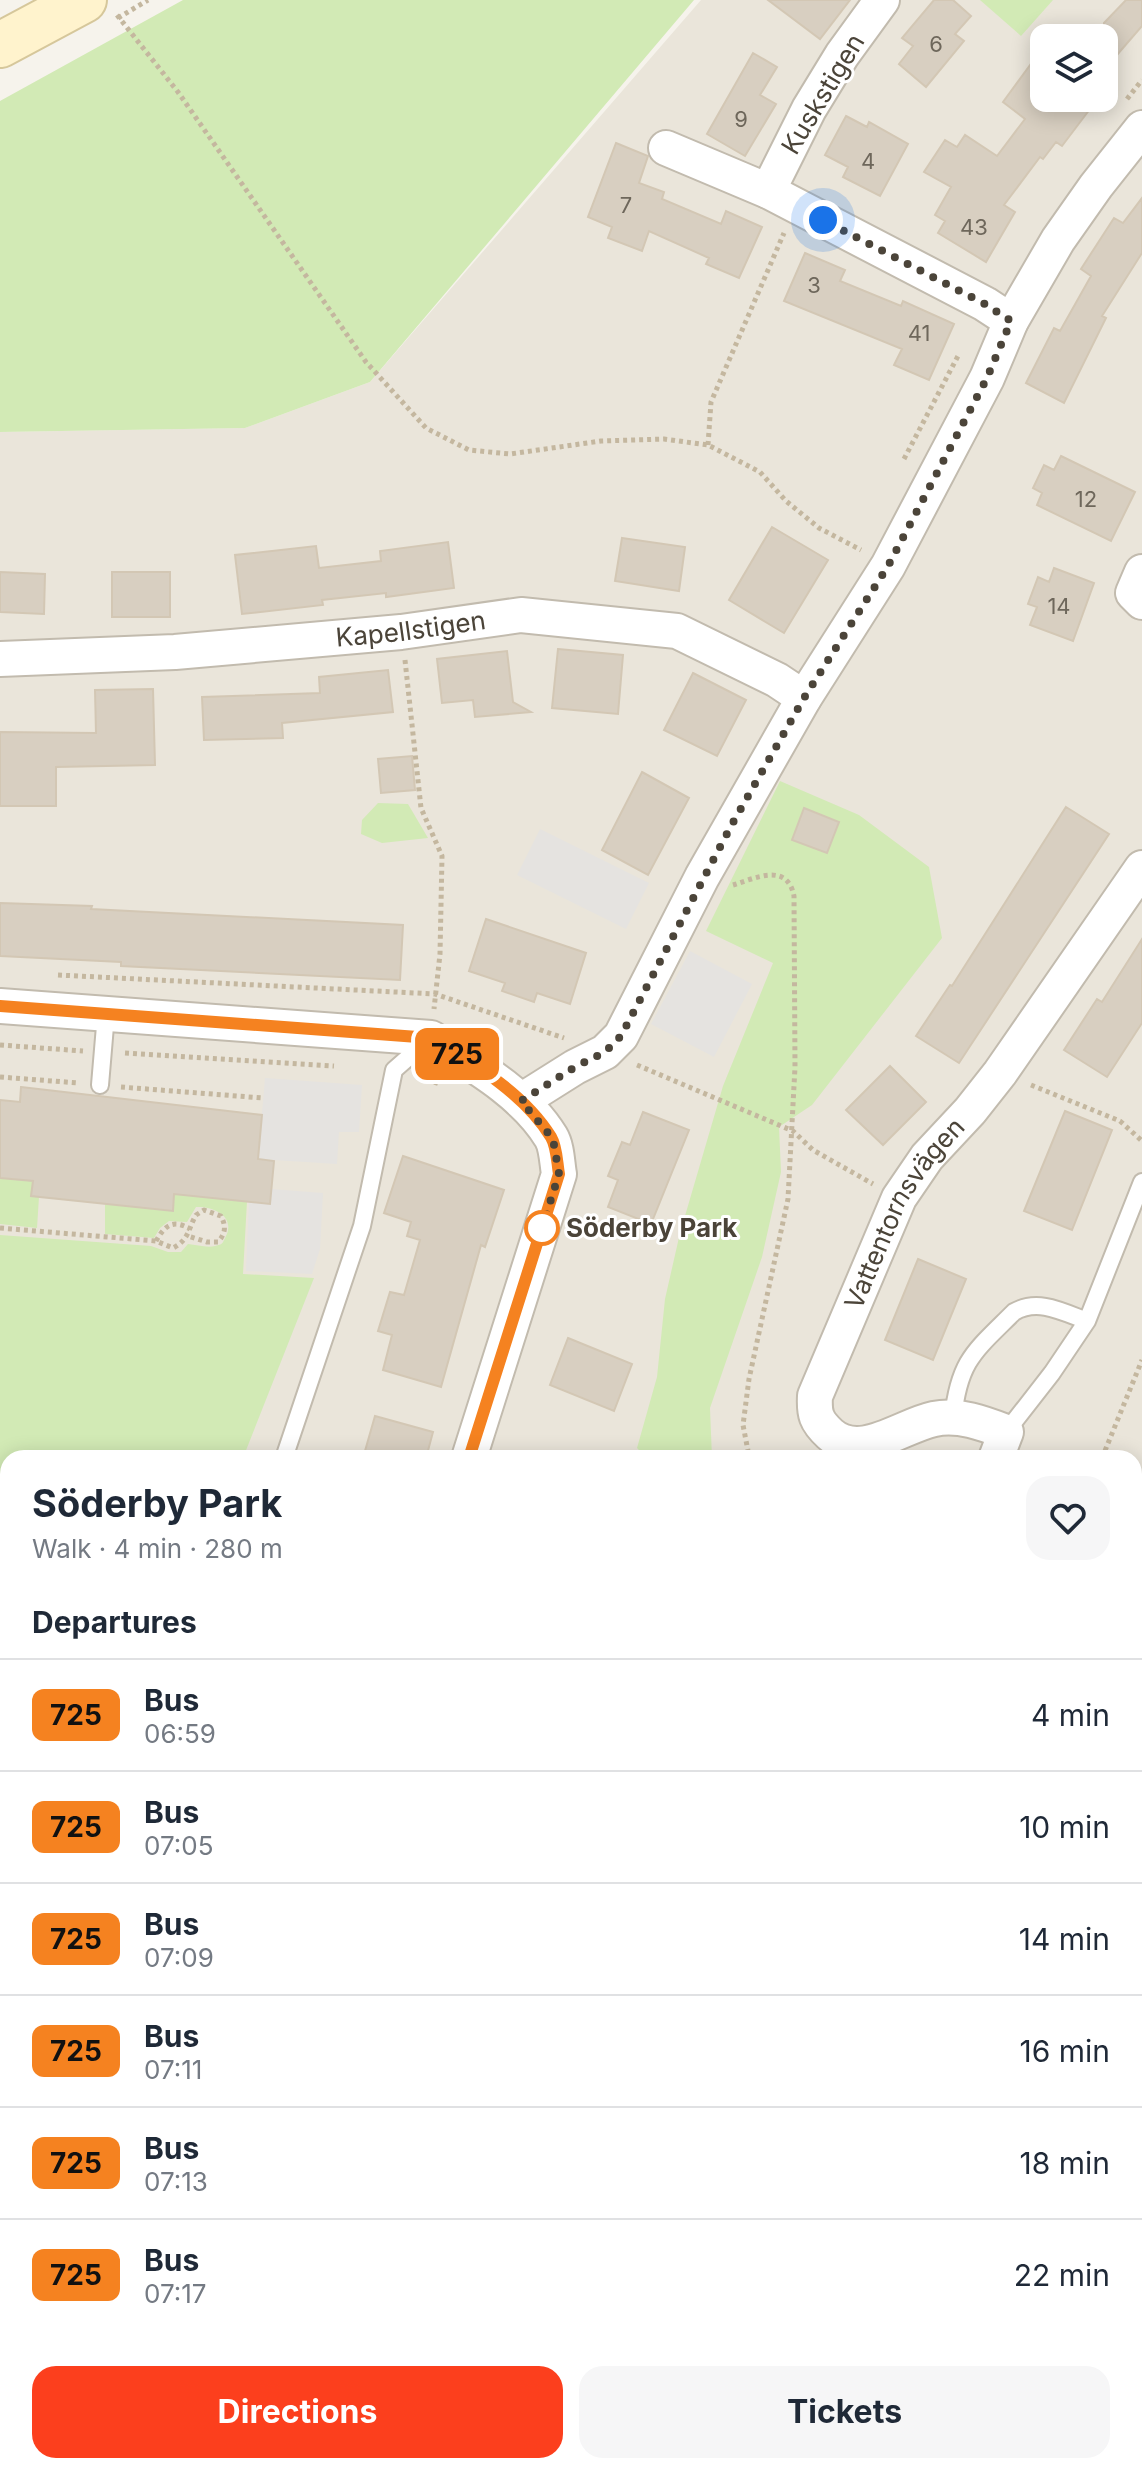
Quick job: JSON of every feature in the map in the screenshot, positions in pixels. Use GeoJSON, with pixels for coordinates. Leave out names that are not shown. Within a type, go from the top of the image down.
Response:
{"type":"FeatureCollection","features":[{"type":"Feature","properties":{"kind":"main road"},"geometry":{"type":"LineString","coordinates":[[0,45],[99,4]]}},
{"type":"Feature","properties":{"kind":"street","name":"Kuskstigen"},"geometry":{"type":"LineString","coordinates":[[782,198],[809,109],[842,55],[882,0]]}},
{"type":"Feature","properties":{"kind":"street"},"geometry":{"type":"LineString","coordinates":[[521,1101],[605,1052],[621,1036],[702,877],[804,698],[888,566],[987,378],[998,312],[1058,240],[1096,186],[1133,115]]}},
{"type":"Feature","properties":{"kind":"street"},"geometry":{"type":"LineString","coordinates":[[666,148],[782,198],[998,312]]}},
{"type":"Feature","properties":{"kind":"street"},"geometry":{"type":"LineString","coordinates":[[1142,572],[1133,593],[1142,602]]}},
{"type":"Feature","properties":{"kind":"street","name":"Kapellstigen"},"geometry":{"type":"LineString","coordinates":[[0,659],[175,652],[401,632],[521,615],[677,631],[777,680],[804,698]]}},
{"type":"Feature","properties":{"kind":"street","name":"Vattentornsvägen"},"geometry":{"type":"LineString","coordinates":[[1001,1445],[977,1421],[953,1418],[935,1419],[869,1443],[837,1441],[814,1415],[815,1396],[899,1198],[927,1157],[1000,1073],[1130,899],[1142,868]]}},
{"type":"Feature","properties":{"kind":"street"},"geometry":{"type":"LineString","coordinates":[[0,1006],[431,1038],[479,1068],[521,1101],[553,1139],[559,1174],[472,1450]]}},
{"type":"Feature","properties":{"kind":"street"},"geometry":{"type":"LineString","coordinates":[[1142,2050],[1142,2070]]}},
{"type":"Feature","properties":{"kind":"lane"},"geometry":{"type":"LineString","coordinates":[[100,1085],[106,1014]]}},
{"type":"Feature","properties":{"kind":"lane"},"geometry":{"type":"LineString","coordinates":[[287,1450],[362,1226],[394,1070],[431,1038]]}},
{"type":"Feature","properties":{"kind":"lane","name":"Vattentornsvägen"},"geometry":{"type":"LineString","coordinates":[[1001,1445],[1087,1321],[1142,1182]]}},
{"type":"Feature","properties":{"kind":"lane"},"geometry":{"type":"LineString","coordinates":[[953,1418],[956,1388],[969,1358],[1014,1312],[1037,1304],[1087,1321]]}},
{"type":"Feature","properties":{"kind":"path"},"geometry":{"type":"LineString","coordinates":[[99,4],[178,92],[366,362],[426,428],[469,450],[510,454],[601,441],[664,439],[708,445],[760,472],[786,501],[819,528],[888,566]]}},
{"type":"Feature","properties":{"kind":"path"},"geometry":{"type":"LineString","coordinates":[[1133,115],[1142,80]]}},
{"type":"Feature","properties":{"kind":"path"},"geometry":{"type":"LineString","coordinates":[[708,445],[711,402],[782,198]]}},
{"type":"Feature","properties":{"kind":"path"},"geometry":{"type":"LineString","coordinates":[[900,466],[998,312]]}},
{"type":"Feature","properties":{"kind":"path"},"geometry":{"type":"LineString","coordinates":[[851,560],[858,548]]}},
{"type":"Feature","properties":{"kind":"path"},"geometry":{"type":"LineString","coordinates":[[401,632],[421,808],[442,856],[440,954],[431,1038]]}},
{"type":"Feature","properties":{"kind":"path"},"geometry":{"type":"LineString","coordinates":[[702,877],[730,886],[770,873],[782,876],[793,889],[795,1052],[788,1199],[749,1379],[743,1425],[748,1450]]}},
{"type":"Feature","properties":{"kind":"path"},"geometry":{"type":"LineString","coordinates":[[0,1045],[394,1070],[443,1085]]}},
{"type":"Feature","properties":{"kind":"path"},"geometry":{"type":"LineString","coordinates":[[605,1052],[793,1131],[813,1150],[899,1198]]}},
{"type":"Feature","properties":{"kind":"path"},"geometry":{"type":"LineString","coordinates":[[1000,1073],[1120,1121],[1142,1141]]}},
{"type":"Feature","properties":{"kind":"path"},"geometry":{"type":"LineString","coordinates":[[0,1077],[263,1098]]}},
{"type":"Feature","properties":{"kind":"path"},"geometry":{"type":"LineString","coordinates":[[0,1228],[156,1241],[173,1248],[182,1244],[189,1233],[196,1215],[204,1210],[221,1216],[225,1225],[218,1242],[207,1242],[189,1233],[180,1223],[166,1226],[156,1241]]}},
{"type":"Feature","properties":{"kind":"path"},"geometry":{"type":"LineString","coordinates":[[1105,1450],[1142,1360]]}},
{"type":"Feature","properties":{"kind":"shaded area"},"geometry":{"type":"Polygon","coordinates":[[[701,0],[1142,0],[1142,1450],[0,1450],[0,432],[245,428],[370,382],[701,0]]]}},
{"type":"Feature","properties":{"kind":"shaded area"},"geometry":{"type":"Polygon","coordinates":[[[540,829],[649,883],[626,929],[517,875],[540,829]]]}},
{"type":"Feature","properties":{"kind":"shaded area"},"geometry":{"type":"Polygon","coordinates":[[[690,951],[752,984],[714,1057],[651,1024],[690,951]]]}},
{"type":"Feature","properties":{"kind":"shaded area"},"geometry":{"type":"Polygon","coordinates":[[[265,1078],[362,1085],[359,1132],[339,1132],[337,1164],[258,1159],[265,1078]]]}},
{"type":"Feature","properties":{"kind":"shaded area"},"geometry":{"type":"Polygon","coordinates":[[[271,1189],[323,1193],[320,1249],[312,1274],[246,1271],[249,1202],[269,1204],[271,1189]]]}},
{"type":"Feature","properties":{"kind":"green space"},"geometry":{"type":"Polygon","coordinates":[[[183,0],[694,0],[370,382],[245,428],[0,432],[0,101],[183,0]]]}},
{"type":"Feature","properties":{"kind":"green space"},"geometry":{"type":"Polygon","coordinates":[[[980,0],[1053,0],[1021,36],[980,0]]]}},
{"type":"Feature","properties":{"kind":"green space"},"geometry":{"type":"Polygon","coordinates":[[[780,781],[859,815],[929,867],[942,938],[812,1105],[779,1127],[781,1172],[762,1257],[710,1408],[712,1450],[639,1450],[637,1448],[657,1377],[665,1299],[680,1233],[723,1086],[773,963],[706,931],[780,781]]]}},
{"type":"Feature","properties":{"kind":"green space"},"geometry":{"type":"Polygon","coordinates":[[[378,803],[408,804],[428,838],[382,843],[361,834],[362,820],[378,803]]]}},
{"type":"Feature","properties":{"kind":"green space"},"geometry":{"type":"Polygon","coordinates":[[[0,1178],[33,1181],[31,1196],[39,1197],[37,1228],[0,1224],[0,1178]]]}},
{"type":"Feature","properties":{"kind":"green space"},"geometry":{"type":"Polygon","coordinates":[[[174,1194],[247,1201],[243,1274],[314,1278],[246,1450],[0,1450],[0,1235],[151,1246],[168,1252],[181,1252],[188,1244],[209,1247],[222,1244],[228,1231],[226,1219],[222,1214],[203,1207],[196,1207],[187,1222],[169,1221],[154,1238],[105,1234],[105,1204],[173,1210],[174,1194]]]}},
{"type":"Feature","properties":{"kind":"building"},"geometry":{"type":"Polygon","coordinates":[[[768,0],[850,0],[820,39],[768,0]]]}},
{"type":"Feature","properties":{"kind":"building"},"geometry":{"type":"Polygon","coordinates":[[[934,0],[953,0],[971,16],[955,34],[964,41],[926,87],[899,64],[913,46],[902,38],[934,0]]]}},
{"type":"Feature","properties":{"kind":"building"},"geometry":{"type":"Polygon","coordinates":[[[1126,0],[1142,0],[1142,26],[1118,54],[1118,24],[1104,23],[1126,0]]]}},
{"type":"Feature","properties":{"kind":"building"},"geometry":{"type":"Polygon","coordinates":[[[753,53],[777,67],[760,95],[776,104],[745,156],[707,134],[753,53]]]}},
{"type":"Feature","properties":{"kind":"building"},"geometry":{"type":"Polygon","coordinates":[[[1030,65],[1030,112],[1088,112],[1062,146],[1056,142],[1043,159],[1040,157],[1004,205],[1015,212],[986,262],[938,233],[945,221],[935,215],[951,187],[924,172],[945,140],[957,147],[965,135],[997,156],[1025,119],[1003,102],[1030,65]]]}},
{"type":"Feature","properties":{"kind":"building"},"geometry":{"type":"Polygon","coordinates":[[[846,116],[867,127],[869,122],[908,144],[880,196],[843,177],[848,167],[825,155],[846,116]]]}},
{"type":"Feature","properties":{"kind":"building"},"geometry":{"type":"Polygon","coordinates":[[[616,143],[648,156],[639,183],[664,192],[662,199],[721,224],[726,211],[762,227],[739,278],[706,264],[709,258],[649,231],[642,251],[608,238],[612,227],[588,217],[616,143]]]}},
{"type":"Feature","properties":{"kind":"building"},"geometry":{"type":"Polygon","coordinates":[[[1142,198],[1142,253],[1102,316],[1106,318],[1064,403],[1026,383],[1054,328],[1060,331],[1091,276],[1081,269],[1114,218],[1123,223],[1142,198]]]}},
{"type":"Feature","properties":{"kind":"building"},"geometry":{"type":"Polygon","coordinates":[[[805,253],[845,270],[840,281],[901,306],[903,301],[954,324],[929,380],[894,365],[902,349],[784,301],[805,253]]]}},
{"type":"Feature","properties":{"kind":"building"},"geometry":{"type":"Polygon","coordinates":[[[1061,456],[1135,492],[1111,541],[1037,505],[1042,493],[1033,488],[1044,465],[1054,470],[1061,456]]]}},
{"type":"Feature","properties":{"kind":"building"},"geometry":{"type":"Polygon","coordinates":[[[772,527],[828,560],[784,633],[729,600],[772,527]]]}},
{"type":"Feature","properties":{"kind":"building"},"geometry":{"type":"Polygon","coordinates":[[[622,538],[685,547],[679,591],[615,581],[622,538]]]}},
{"type":"Feature","properties":{"kind":"building"},"geometry":{"type":"Polygon","coordinates":[[[448,542],[454,588],[386,597],[386,593],[322,600],[323,605],[242,614],[235,555],[316,546],[319,568],[381,561],[380,551],[448,542]]]}},
{"type":"Feature","properties":{"kind":"building"},"geometry":{"type":"Polygon","coordinates":[[[1054,568],[1094,583],[1073,641],[1030,625],[1037,607],[1028,604],[1038,577],[1049,582],[1054,568]]]}},
{"type":"Feature","properties":{"kind":"building"},"geometry":{"type":"Polygon","coordinates":[[[0,572],[45,574],[44,614],[0,612],[0,572]]]}},
{"type":"Feature","properties":{"kind":"building"},"geometry":{"type":"Polygon","coordinates":[[[112,572],[170,572],[170,617],[112,617],[112,572]]]}},
{"type":"Feature","properties":{"kind":"building"},"geometry":{"type":"Polygon","coordinates":[[[558,649],[623,655],[618,714],[552,708],[558,649]]]}},
{"type":"Feature","properties":{"kind":"building"},"geometry":{"type":"Polygon","coordinates":[[[507,651],[513,702],[531,712],[475,717],[473,700],[442,703],[437,659],[507,651]]]}},
{"type":"Feature","properties":{"kind":"building"},"geometry":{"type":"Polygon","coordinates":[[[388,670],[393,712],[282,723],[283,738],[204,740],[202,697],[320,693],[319,677],[388,670]]]}},
{"type":"Feature","properties":{"kind":"building"},"geometry":{"type":"Polygon","coordinates":[[[693,673],[746,700],[717,756],[664,730],[693,673]]]}},
{"type":"Feature","properties":{"kind":"building"},"geometry":{"type":"Polygon","coordinates":[[[153,689],[155,765],[56,767],[56,806],[0,806],[0,732],[96,733],[95,690],[153,689]]]}},
{"type":"Feature","properties":{"kind":"building"},"geometry":{"type":"Polygon","coordinates":[[[412,756],[415,790],[381,793],[378,759],[412,756]]]}},
{"type":"Feature","properties":{"kind":"building"},"geometry":{"type":"Polygon","coordinates":[[[642,772],[689,798],[648,875],[602,850],[642,772]]]}},
{"type":"Feature","properties":{"kind":"building"},"geometry":{"type":"Polygon","coordinates":[[[1066,807],[1109,834],[959,1063],[916,1036],[952,986],[1066,807]]]}},
{"type":"Feature","properties":{"kind":"building"},"geometry":{"type":"Polygon","coordinates":[[[804,808],[839,822],[827,853],[792,840],[804,808]]]}},
{"type":"Feature","properties":{"kind":"building"},"geometry":{"type":"Polygon","coordinates":[[[0,903],[403,925],[400,980],[121,966],[121,962],[0,956],[0,903]]]}},
{"type":"Feature","properties":{"kind":"building"},"geometry":{"type":"Polygon","coordinates":[[[486,919],[586,953],[570,1004],[537,993],[534,1002],[502,991],[505,983],[469,971],[486,919]]]}},
{"type":"Feature","properties":{"kind":"building"},"geometry":{"type":"Polygon","coordinates":[[[1142,939],[1142,1023],[1107,1077],[1064,1050],[1097,999],[1102,1002],[1142,939]]]}},
{"type":"Feature","properties":{"kind":"building"},"geometry":{"type":"Polygon","coordinates":[[[890,1066],[926,1102],[883,1145],[846,1110],[890,1066]]]}},
{"type":"Feature","properties":{"kind":"building"},"geometry":{"type":"Polygon","coordinates":[[[21,1087],[262,1115],[258,1159],[274,1161],[270,1204],[174,1194],[173,1211],[31,1196],[33,1181],[0,1178],[0,1100],[20,1102],[21,1087]]]}},
{"type":"Feature","properties":{"kind":"building"},"geometry":{"type":"Polygon","coordinates":[[[1065,1111],[1112,1130],[1072,1230],[1024,1211],[1065,1111]]]}},
{"type":"Feature","properties":{"kind":"building"},"geometry":{"type":"Polygon","coordinates":[[[643,1112],[689,1130],[651,1224],[608,1207],[618,1180],[608,1176],[622,1142],[630,1145],[643,1112]]]}},
{"type":"Feature","properties":{"kind":"building"},"geometry":{"type":"Polygon","coordinates":[[[403,1156],[504,1190],[485,1247],[481,1245],[441,1387],[383,1370],[392,1335],[378,1331],[390,1292],[404,1295],[420,1240],[407,1236],[411,1222],[384,1213],[403,1156]]]}},
{"type":"Feature","properties":{"kind":"building"},"geometry":{"type":"Polygon","coordinates":[[[918,1259],[966,1279],[933,1360],[885,1340],[918,1259]]]}},
{"type":"Feature","properties":{"kind":"building"},"geometry":{"type":"Polygon","coordinates":[[[568,1338],[632,1364],[614,1411],[550,1385],[568,1338]]]}},
{"type":"Feature","properties":{"kind":"building"},"geometry":{"type":"Polygon","coordinates":[[[375,1416],[433,1432],[428,1450],[365,1450],[375,1416]]]}},
{"type":"Feature","properties":{"kind":"bus line","name":"725"},"geometry":{"type":"LineString","coordinates":[[0,1006],[431,1038],[479,1068],[521,1101],[553,1139],[559,1174],[472,1450]]}},
{"type":"Feature","properties":{"kind":"place","name":"Söderby Park"},"geometry":{"type":"Point","coordinates":[542,1228]}},
{"type":"Feature","properties":{"kind":"route"},"geometry":{"type":"LineString","coordinates":[[542,1228],[559,1174],[553,1139],[521,1101],[605,1052],[621,1036],[702,877],[804,698],[888,566],[987,378],[1011,321],[985,304],[823,220]]}}]}
